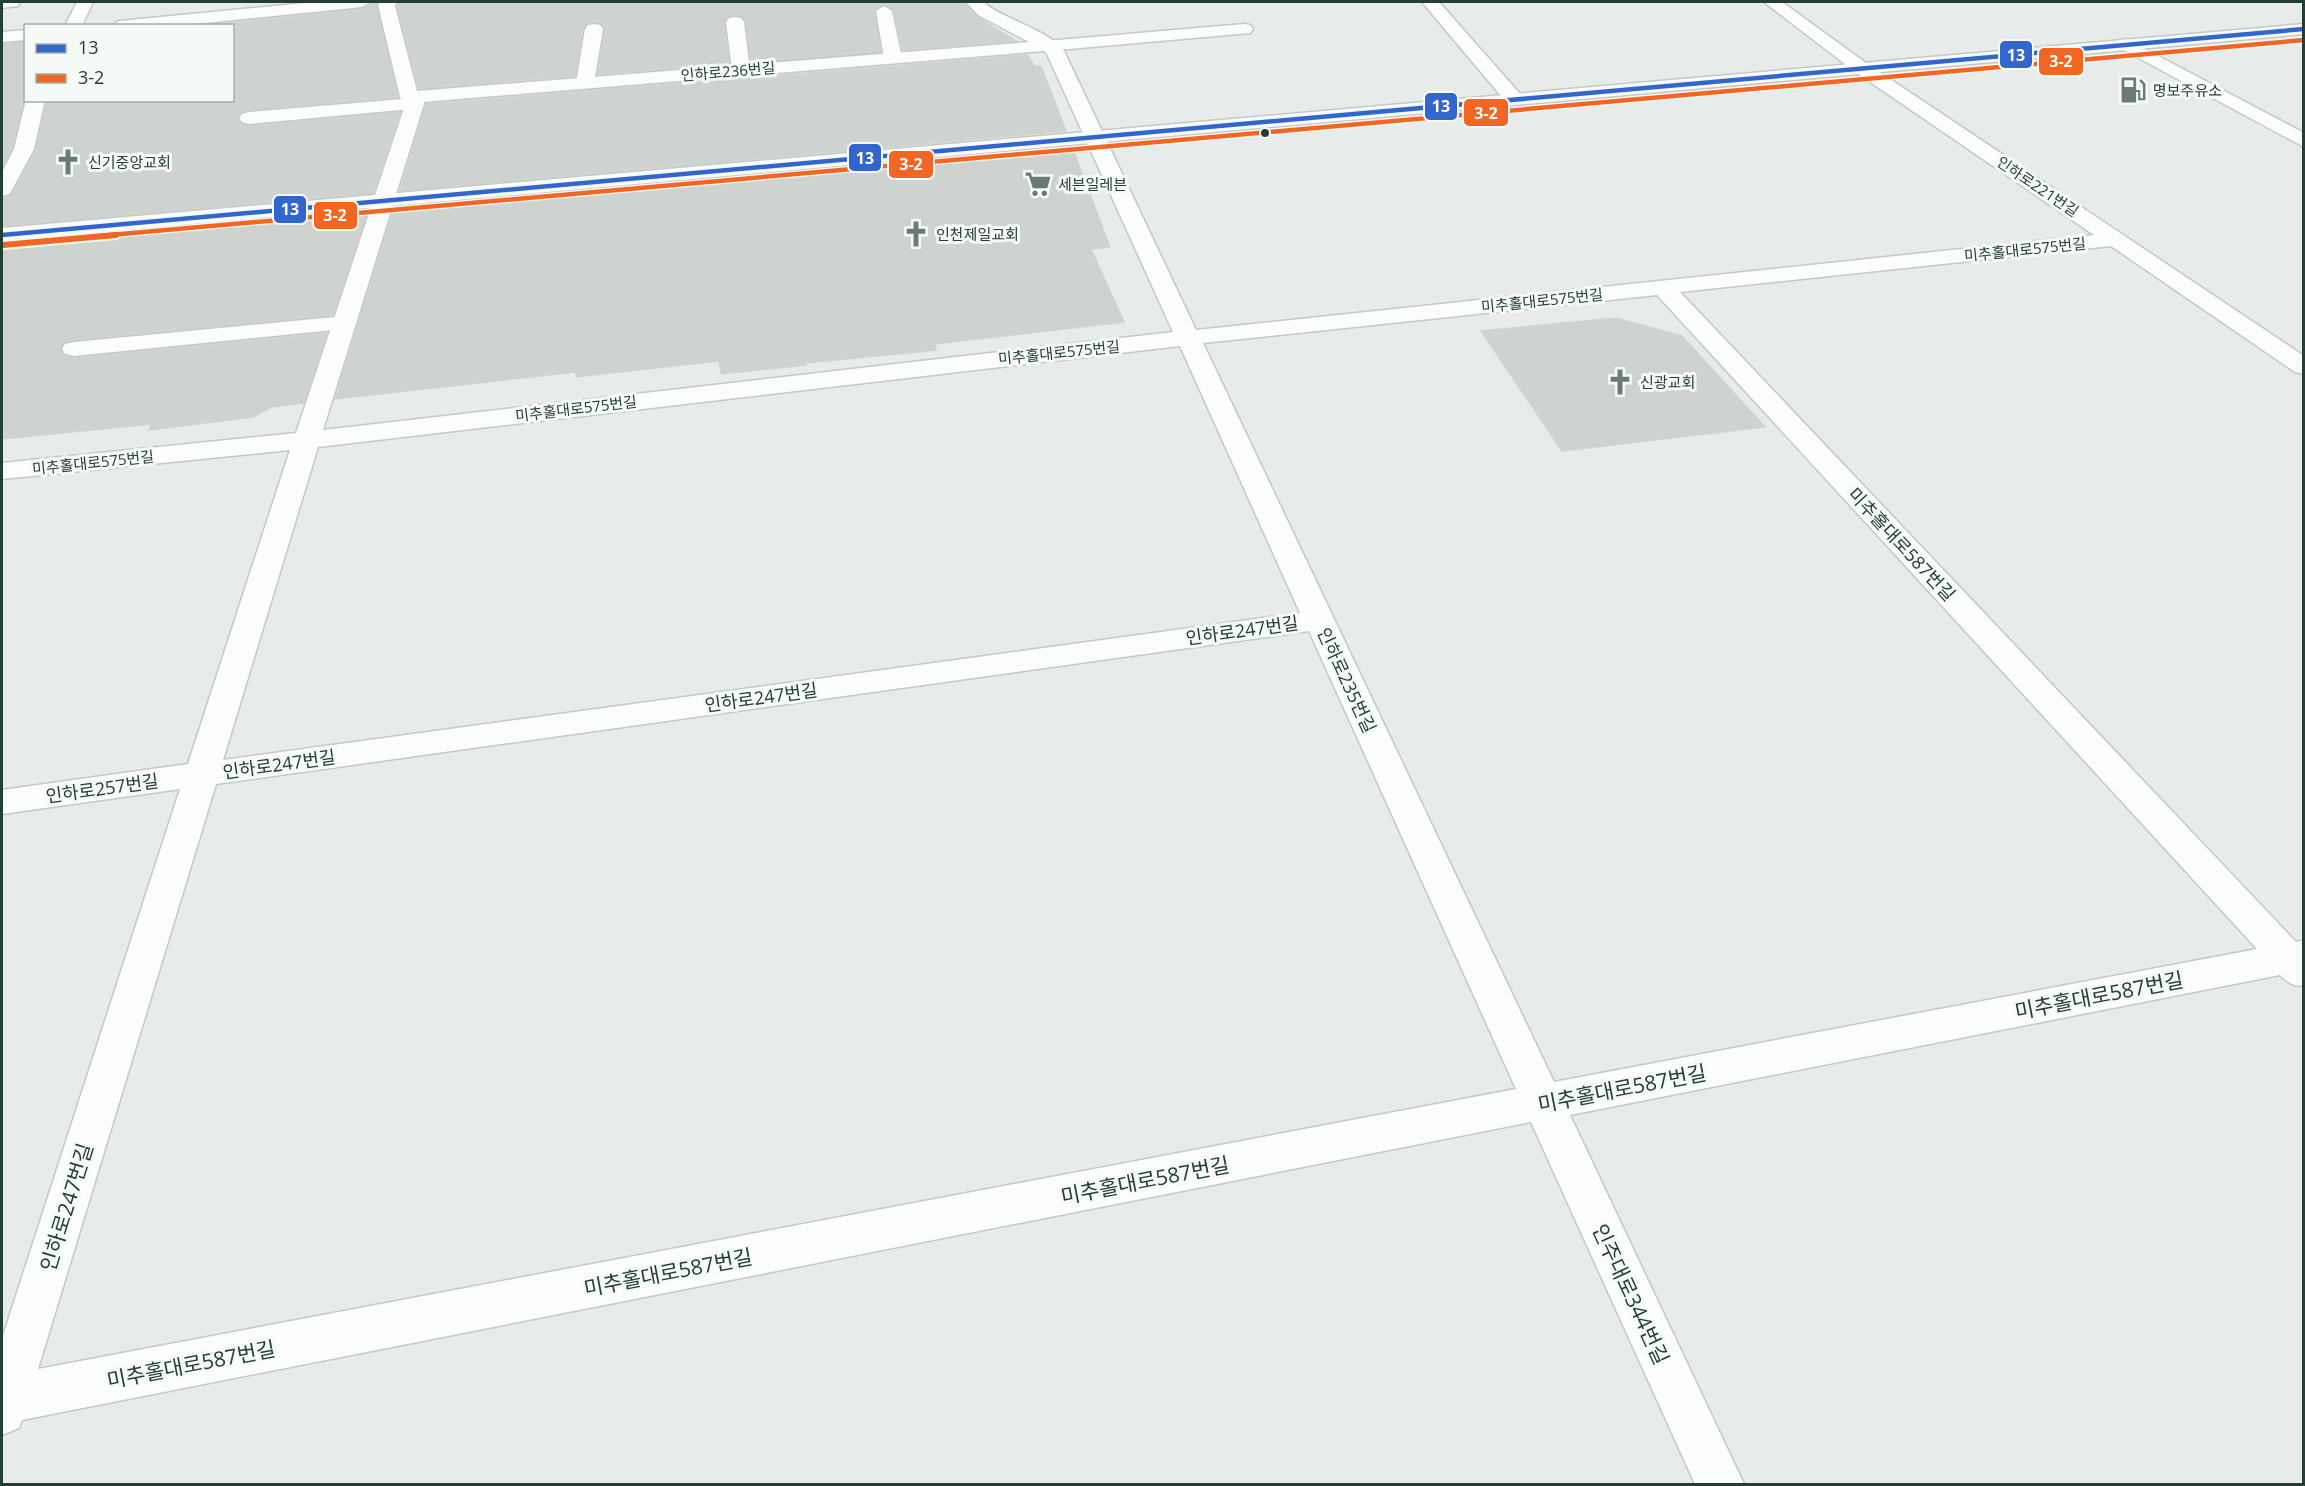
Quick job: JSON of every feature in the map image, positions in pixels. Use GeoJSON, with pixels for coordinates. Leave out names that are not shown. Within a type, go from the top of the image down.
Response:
{"type":"FeatureCollection","features":[{"type":"Feature","properties":{"kind":"street"},"geometry":{"type":"LineString","coordinates":[[2,3],[12,2]]}},
{"type":"Feature","properties":{"kind":"street"},"geometry":{"type":"LineString","coordinates":[[73,24],[85,2]]}},
{"type":"Feature","properties":{"kind":"street"},"geometry":{"type":"LineString","coordinates":[[139,24],[362,2]]}},
{"type":"Feature","properties":{"kind":"street"},"geometry":{"type":"LineString","coordinates":[[389,2],[386,5],[412,101]]}},
{"type":"Feature","properties":{"kind":"street"},"geometry":{"type":"LineString","coordinates":[[974,2],[984,11],[1029,34],[1046,46]]}},
{"type":"Feature","properties":{"kind":"street"},"geometry":{"type":"LineString","coordinates":[[1430,2],[1514,99]]}},
{"type":"Feature","properties":{"kind":"street","name":"인하로221번길"},"geometry":{"type":"LineString","coordinates":[[1772,2],[1860,67],[2304,367]]}},
{"type":"Feature","properties":{"kind":"street"},"geometry":{"type":"LineString","coordinates":[[884,11],[893,58]]}},
{"type":"Feature","properties":{"kind":"street"},"geometry":{"type":"LineString","coordinates":[[735,22],[741,70]]}},
{"type":"Feature","properties":{"kind":"street"},"geometry":{"type":"LineString","coordinates":[[585,83],[594,28]]}},
{"type":"Feature","properties":{"kind":"street","name":"인하로236번길"},"geometry":{"type":"LineString","coordinates":[[249,118],[585,83],[1244,29]]}},
{"type":"Feature","properties":{"kind":"street"},"geometry":{"type":"LineString","coordinates":[[2,235],[382,201],[1100,148],[1514,99],[2304,29]]}},
{"type":"Feature","properties":{"kind":"street"},"geometry":{"type":"LineString","coordinates":[[2,37],[24,35]]}},
{"type":"Feature","properties":{"kind":"street"},"geometry":{"type":"LineString","coordinates":[[2126,44],[2304,141]]}},
{"type":"Feature","properties":{"kind":"street","name":"인하로235번길"},"geometry":{"type":"LineString","coordinates":[[1046,46],[1054,51],[1083,111],[1543,1104]]}},
{"type":"Feature","properties":{"kind":"street","name":"인하로247번길"},"geometry":{"type":"LineString","coordinates":[[3,1404],[345,323],[412,101]]}},
{"type":"Feature","properties":{"kind":"street"},"geometry":{"type":"LineString","coordinates":[[2,190],[24,149],[36,102]]}},
{"type":"Feature","properties":{"kind":"street","name":"미추홀대로575번길"},"geometry":{"type":"LineString","coordinates":[[2,471],[308,440],[1188,338],[2116,239]]}},
{"type":"Feature","properties":{"kind":"street","name":"미추홀대로587번길"},"geometry":{"type":"LineString","coordinates":[[1662,288],[2299,963]]}},
{"type":"Feature","properties":{"kind":"street"},"geometry":{"type":"LineString","coordinates":[[74,349],[345,323]]}},
{"type":"Feature","properties":{"kind":"street","name":"인하로247번길"},"geometry":{"type":"LineString","coordinates":[[202,774],[1319,620]]}},
{"type":"Feature","properties":{"kind":"street","name":"인하로257번길"},"geometry":{"type":"LineString","coordinates":[[2,802],[202,774]]}},
{"type":"Feature","properties":{"kind":"street","name":"미추홀대로587번길"},"geometry":{"type":"LineString","coordinates":[[3,1404],[1543,1104],[2299,963]]}},
{"type":"Feature","properties":{"kind":"street","name":"인주대로344번길"},"geometry":{"type":"LineString","coordinates":[[1543,1104],[1720,1485]]}},
{"type":"Feature","properties":{"kind":"building"},"geometry":{"type":"Polygon","coordinates":[[[399,2],[964,2],[977,17],[1016,41],[903,50],[894,11],[883,4],[874,11],[881,52],[751,62],[746,22],[741,16],[735,15],[727,17],[724,22],[729,64],[598,74],[605,29],[602,24],[594,22],[586,24],[583,29],[575,76],[419,89],[397,6],[399,2]]]}},
{"type":"Feature","properties":{"kind":"building"},"geometry":{"type":"Polygon","coordinates":[[[372,3],[377,3],[398,97],[249,110],[240,113],[237,118],[241,124],[249,126],[400,112],[373,193],[2,226],[2,198],[10,196],[14,191],[36,150],[47,102],[234,102],[234,24],[222,24],[362,9],[372,3]]]}},
{"type":"Feature","properties":{"kind":"building"},"geometry":{"type":"Polygon","coordinates":[[[24,42],[25,102],[12,148],[2,168],[2,44],[24,42]]]}},
{"type":"Feature","properties":{"kind":"building"},"geometry":{"type":"Polygon","coordinates":[[[1028,55],[1034,66],[1041,66],[1066,131],[400,191],[426,104],[1028,55]]]}},
{"type":"Feature","properties":{"kind":"building"},"geometry":{"type":"Polygon","coordinates":[[[1072,147],[1110,247],[1091,249],[1124,322],[935,344],[936,350],[721,374],[719,361],[576,377],[576,372],[335,399],[394,208],[1072,147]]]}},
{"type":"Feature","properties":{"kind":"building"},"geometry":{"type":"Polygon","coordinates":[[[368,210],[333,315],[74,340],[65,342],[60,348],[63,355],[74,358],[327,333],[304,403],[271,407],[253,417],[149,430],[152,424],[2,439],[2,243],[368,210]]]}},
{"type":"Feature","properties":{"kind":"building","name":"신광교회"},"geometry":{"type":"Polygon","coordinates":[[[1616,318],[1682,336],[1765,427],[1562,451],[1481,331],[1616,318]]]}},
{"type":"Feature","properties":{"kind":"transit line","name":"13"},"geometry":{"type":"LineString","coordinates":[[2,235],[2304,29]]}},
{"type":"Feature","properties":{"kind":"transit line","name":"3-2"},"geometry":{"type":"LineString","coordinates":[[3,245],[2304,40]]}},
{"type":"Feature","properties":{"kind":"place","name":"명보주유소"},"geometry":{"type":"Point","coordinates":[2133,90]}},
{"type":"Feature","properties":{"kind":"place","name":"신기중앙교회"},"geometry":{"type":"Point","coordinates":[68,162]}},
{"type":"Feature","properties":{"kind":"place","name":"세븐일레븐"},"geometry":{"type":"Point","coordinates":[1038,184]}},
{"type":"Feature","properties":{"kind":"place","name":"인천제일교회"},"geometry":{"type":"Point","coordinates":[916,234]}},
{"type":"Feature","properties":{"kind":"place","name":"신광교회"},"geometry":{"type":"Point","coordinates":[1620,382]}}]}
